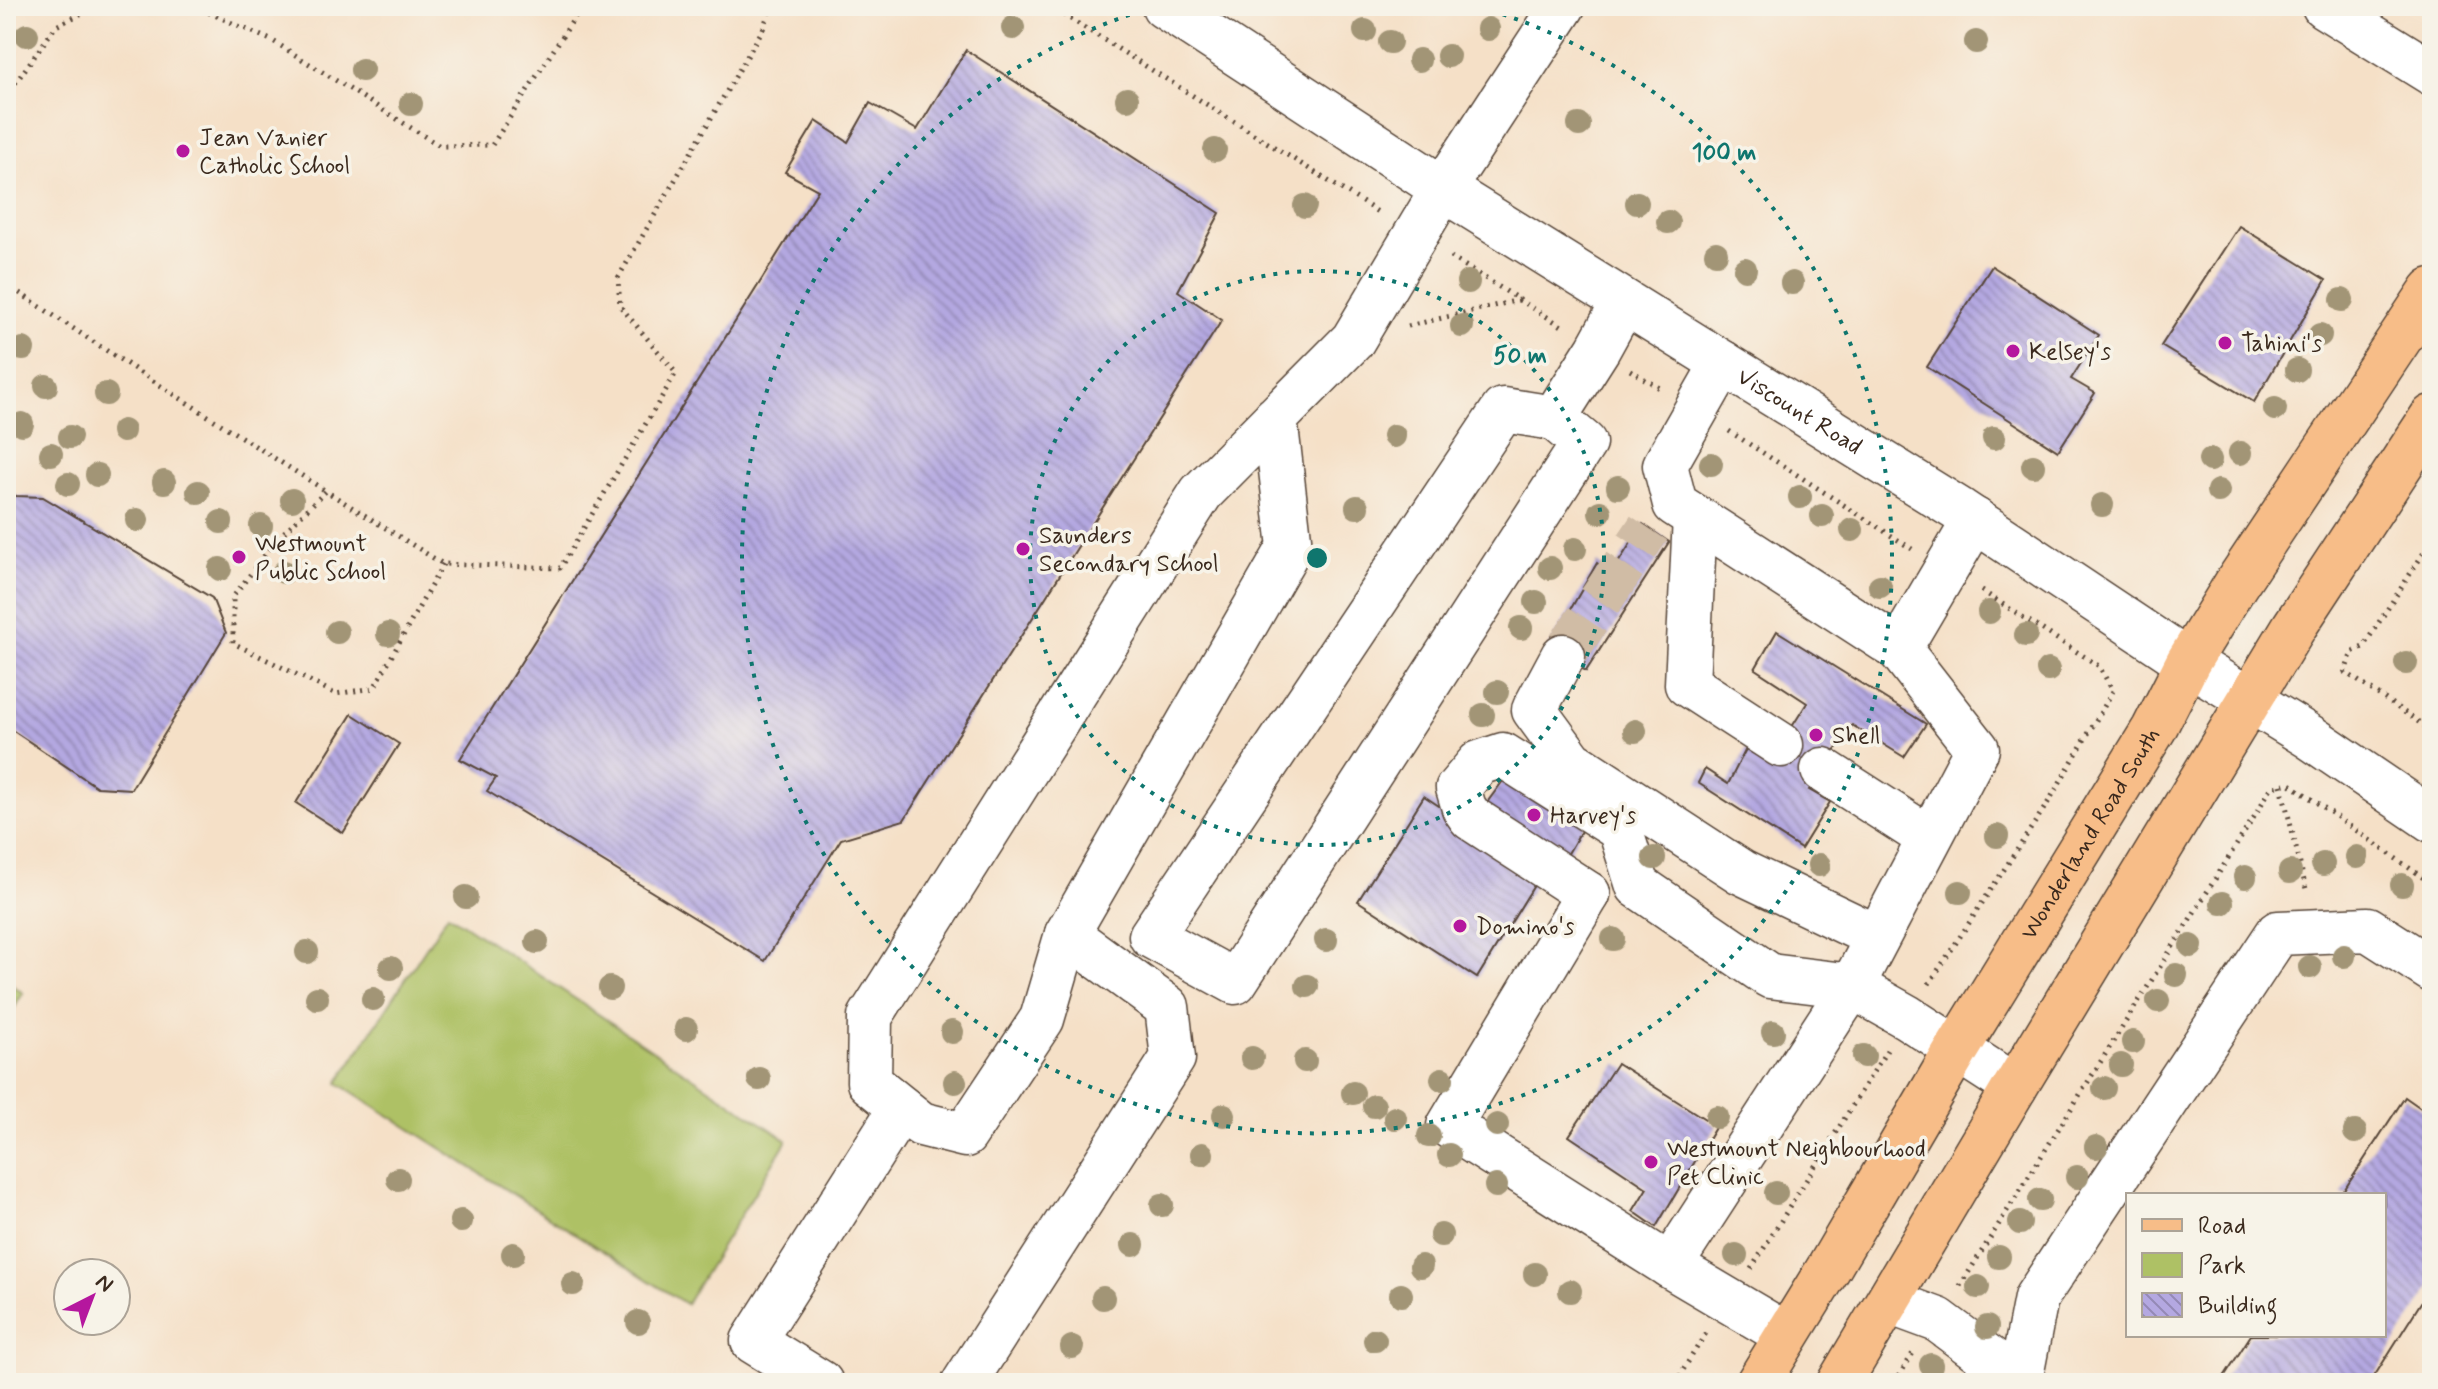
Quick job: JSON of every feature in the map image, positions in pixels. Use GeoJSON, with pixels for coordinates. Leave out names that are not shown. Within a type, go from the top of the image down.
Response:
{"type":"FeatureCollection","features":[{"type":"Feature","properties":{"kind":"main road","name":"Wonderland Road South"},"geometry":{"type":"LineString","coordinates":[[1758,1383],[1956,1051],[2154,729],[2188,662],[2236,584],[2432,290]]}},
{"type":"Feature","properties":{"kind":"main road"},"geometry":{"type":"LineString","coordinates":[[1839,1383],[2294,627],[2432,417]]}},
{"type":"Feature","properties":{"kind":"street","name":"Viscount Road"},"geometry":{"type":"LineString","coordinates":[[1164,6],[1443,189],[1975,520],[2188,662],[2310,737],[2432,820]]}},
{"type":"Feature","properties":{"kind":"street"},"geometry":{"type":"LineString","coordinates":[[1275,418],[1290,547],[1067,934],[1042,1019],[965,1135],[921,1124],[869,1082],[870,1017],[1201,493],[1275,418],[1353,340],[1443,189],[1563,6]]}},
{"type":"Feature","properties":{"kind":"street"},"geometry":{"type":"LineString","coordinates":[[2324,6],[2432,73]]}},
{"type":"Feature","properties":{"kind":"street"},"geometry":{"type":"LineString","coordinates":[[1554,418],[1624,302]]}},
{"type":"Feature","properties":{"kind":"street"},"geometry":{"type":"LineString","coordinates":[[1723,363],[1665,465],[1673,516],[1687,684],[1781,745]]}},
{"type":"Feature","properties":{"kind":"street"},"geometry":{"type":"LineString","coordinates":[[1503,410],[1554,418],[1584,443],[1235,982],[1151,936],[1503,410]]}},
{"type":"Feature","properties":{"kind":"street"},"geometry":{"type":"LineString","coordinates":[[1670,1266],[1852,986],[1977,749],[1899,649],[1673,516]]}},
{"type":"Feature","properties":{"kind":"street"},"geometry":{"type":"LineString","coordinates":[[1899,649],[1975,520]]}},
{"type":"Feature","properties":{"kind":"street"},"geometry":{"type":"LineString","coordinates":[[1563,656],[1534,710],[1572,762],[1741,872],[1877,937]]}},
{"type":"Feature","properties":{"kind":"street"},"geometry":{"type":"LineString","coordinates":[[1638,886],[1588,894],[1471,818],[1464,808],[1458,788],[1479,763],[1503,755],[1620,829],[1638,886],[1770,976],[1852,986],[1907,1017],[2015,1087]]}},
{"type":"Feature","properties":{"kind":"street"},"geometry":{"type":"LineString","coordinates":[[1823,770],[1929,838]]}},
{"type":"Feature","properties":{"kind":"street"},"geometry":{"type":"LineString","coordinates":[[1588,894],[1449,1126],[1670,1266],[1787,1335]]}},
{"type":"Feature","properties":{"kind":"street"},"geometry":{"type":"LineString","coordinates":[[1889,1302],[1938,1320],[2021,1382],[2036,1298],[2278,933],[2368,929],[2432,970]]}},
{"type":"Feature","properties":{"kind":"street"},"geometry":{"type":"LineString","coordinates":[[964,1383],[1173,1058],[1167,1007],[1067,934]]}},
{"type":"Feature","properties":{"kind":"street"},"geometry":{"type":"LineString","coordinates":[[821,1383],[753,1341],[901,1108]]}},
{"type":"Feature","properties":{"kind":"path"},"geometry":{"type":"LineString","coordinates":[[6,96],[56,26],[97,6]]}},
{"type":"Feature","properties":{"kind":"path"},"geometry":{"type":"LineString","coordinates":[[194,6],[273,41],[440,146],[492,145],[582,6]]}},
{"type":"Feature","properties":{"kind":"path"},"geometry":{"type":"LineString","coordinates":[[6,284],[443,564],[560,568],[676,373],[620,306],[618,278],[763,29],[771,6]]}},
{"type":"Feature","properties":{"kind":"path"},"geometry":{"type":"LineString","coordinates":[[1353,340],[1520,299]]}},
{"type":"Feature","properties":{"kind":"path"},"geometry":{"type":"LineString","coordinates":[[1675,1383],[1907,1017],[2049,801],[2113,691],[2099,666],[1719,425]]}},
{"type":"Feature","properties":{"kind":"path"},"geometry":{"type":"LineString","coordinates":[[326,491],[277,539],[233,597],[233,643],[336,694],[374,688],[443,564]]}},
{"type":"Feature","properties":{"kind":"path"},"geometry":{"type":"LineString","coordinates":[[2432,540],[2363,647],[2352,652],[2345,672],[2432,731]]}},
{"type":"Feature","properties":{"kind":"path"},"geometry":{"type":"LineString","coordinates":[[1895,1383],[1922,1339],[1938,1320],[2271,788],[2289,783],[2432,884]]}},
{"type":"Feature","properties":{"kind":"path"},"geometry":{"type":"LineString","coordinates":[[2281,785],[2316,931]]}},
{"type":"Feature","properties":{"kind":"green space"},"geometry":{"type":"Polygon","coordinates":[[[448,914],[787,1140],[686,1304],[338,1083],[448,914]]]}},
{"type":"Feature","properties":{"kind":"green space"},"geometry":{"type":"Polygon","coordinates":[[[6,981],[23,993],[6,1022],[6,981]]]}},
{"type":"Feature","properties":{"kind":"building"},"geometry":{"type":"Polygon","coordinates":[[[966,50],[1220,213],[1178,291],[1222,320],[904,820],[841,839],[765,961],[487,791],[496,778],[460,759],[818,190],[785,172],[816,121],[848,142],[870,103],[917,130],[966,50]]]}},
{"type":"Feature","properties":{"kind":"building"},"geometry":{"type":"Polygon","coordinates":[[[2239,226],[2326,280],[2254,402],[2161,346],[2239,226]]]}},
{"type":"Feature","properties":{"kind":"building","name":"Kelsey's"},"geometry":{"type":"Polygon","coordinates":[[[1992,266],[2099,335],[2071,379],[2095,393],[2058,451],[1927,367],[1992,266]]]}},
{"type":"Feature","properties":{"kind":"building"},"geometry":{"type":"Polygon","coordinates":[[[6,489],[16,496],[43,497],[212,598],[226,633],[131,789],[97,787],[6,726],[6,489]]]}},
{"type":"Feature","properties":{"kind":"building"},"geometry":{"type":"Polygon","coordinates":[[[1643,524],[1669,542],[1586,671],[1549,647],[1597,563],[1611,574],[1643,524]]]}},
{"type":"Feature","properties":{"kind":"building","name":"Shell"},"geometry":{"type":"Polygon","coordinates":[[[1777,631],[1926,724],[1904,757],[1852,725],[1809,790],[1830,802],[1801,849],[1698,783],[1705,769],[1728,784],[1746,749],[1769,763],[1807,703],[1755,669],[1777,631]]]}},
{"type":"Feature","properties":{"kind":"building"},"geometry":{"type":"Polygon","coordinates":[[[352,714],[399,744],[343,833],[296,803],[352,714]]]}},
{"type":"Feature","properties":{"kind":"building","name":"Harvey's"},"geometry":{"type":"Polygon","coordinates":[[[1511,770],[1589,817],[1563,862],[1480,812],[1511,770]]]}},
{"type":"Feature","properties":{"kind":"building"},"geometry":{"type":"Polygon","coordinates":[[[1424,796],[1541,874],[1477,978],[1358,901],[1424,796]]]}},
{"type":"Feature","properties":{"kind":"building","name":"Westmount Neighbourhood Pet Clinic"},"geometry":{"type":"Polygon","coordinates":[[[1617,1063],[1716,1126],[1656,1227],[1633,1211],[1647,1188],[1569,1136],[1617,1063]]]}},
{"type":"Feature","properties":{"kind":"building"},"geometry":{"type":"Polygon","coordinates":[[[2405,1097],[2432,1116],[2432,1285],[2370,1383],[2220,1383],[2250,1337],[2386,1337],[2386,1193],[2342,1193],[2405,1097]]]}},
{"type":"Feature","properties":{"kind":"tunnel"},"geometry":{"type":"LineString","coordinates":[[1563,656],[1649,528]]}},
{"type":"Feature","properties":{"kind":"place","name":"Jean Vanier Catholic School"},"geometry":{"type":"Point","coordinates":[183,151]}},
{"type":"Feature","properties":{"kind":"place","name":"Tahini's"},"geometry":{"type":"Point","coordinates":[2225,343]}},
{"type":"Feature","properties":{"kind":"place","name":"Kelsey's"},"geometry":{"type":"Point","coordinates":[2013,351]}},
{"type":"Feature","properties":{"kind":"place","name":"Saunders Secondary School"},"geometry":{"type":"Point","coordinates":[1023,549]}},
{"type":"Feature","properties":{"kind":"place","name":"Westmount Public School"},"geometry":{"type":"Point","coordinates":[239,557]}},
{"type":"Feature","properties":{"kind":"place","name":"Shell"},"geometry":{"type":"Point","coordinates":[1816,735]}},
{"type":"Feature","properties":{"kind":"place","name":"Harvey's"},"geometry":{"type":"Point","coordinates":[1534,815]}},
{"type":"Feature","properties":{"kind":"place","name":"Domino's"},"geometry":{"type":"Point","coordinates":[1460,926]}},
{"type":"Feature","properties":{"kind":"place","name":"Westmount Neighbourhood Pet Clinic"},"geometry":{"type":"Point","coordinates":[1651,1162]}}]}
